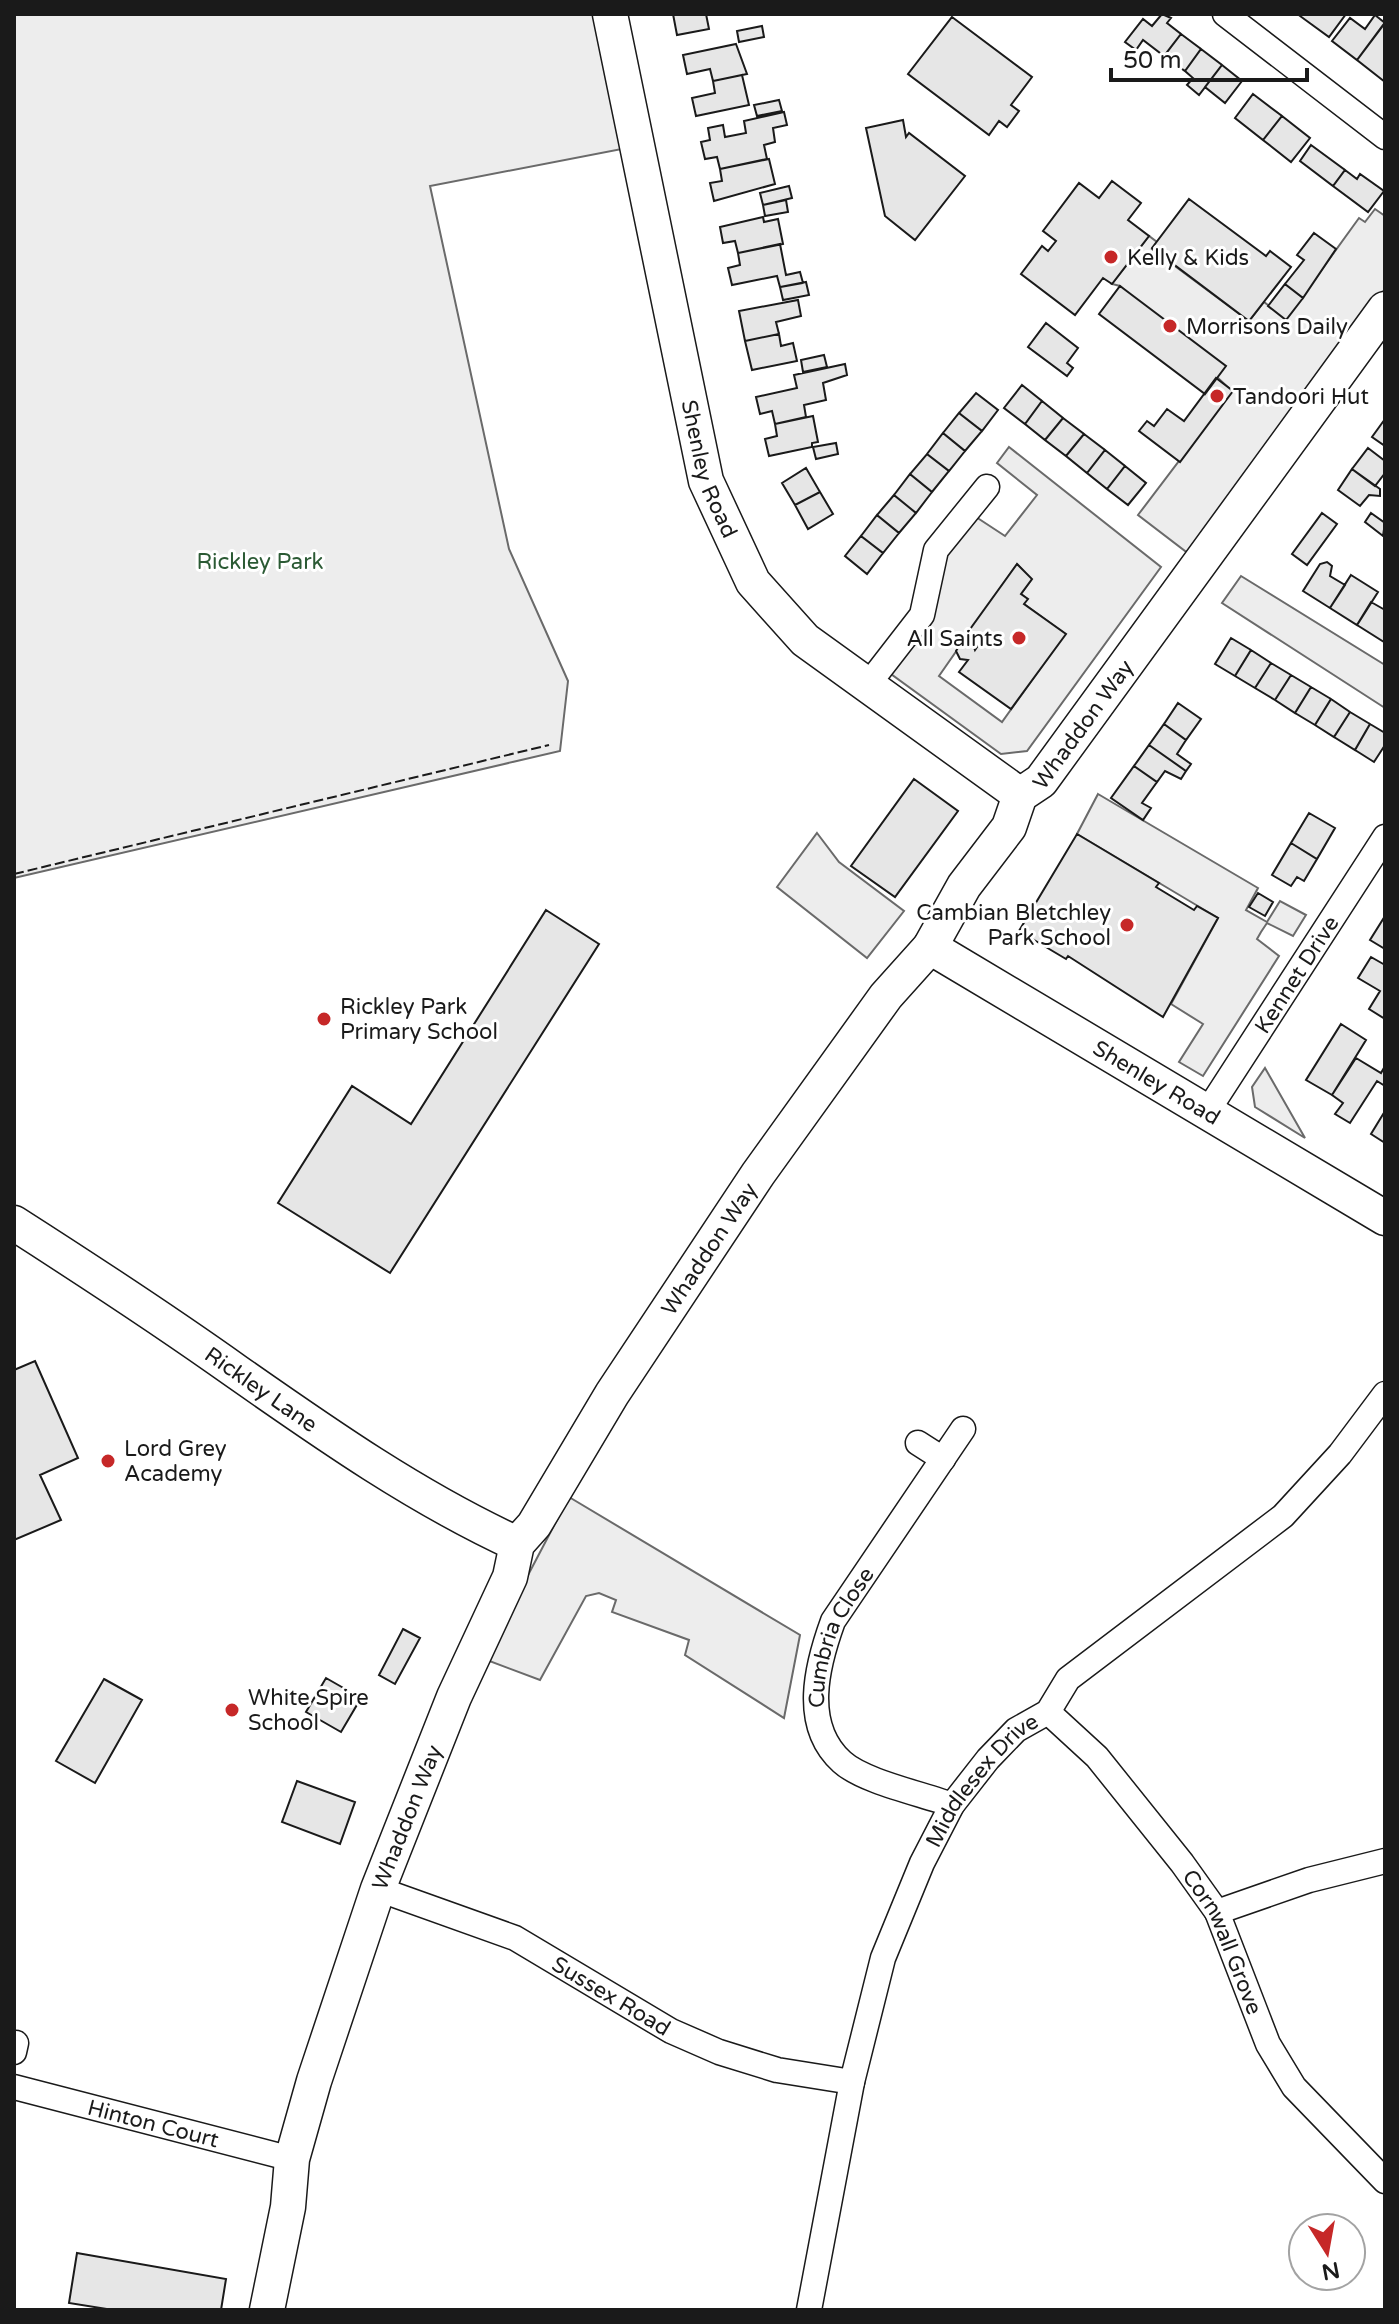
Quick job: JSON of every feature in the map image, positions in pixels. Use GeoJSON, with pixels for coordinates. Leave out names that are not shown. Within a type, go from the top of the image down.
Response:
{"type":"FeatureCollection","features":[{"type":"Feature","properties":{"kind":"street","name":"Shenley Road"},"geometry":{"type":"LineString","coordinates":[[610,14],[706,481],[753,582],[805,640],[1020,795]]}},
{"type":"Feature","properties":{"kind":"street"},"geometry":{"type":"LineString","coordinates":[[1225,14],[1385,137]]}},
{"type":"Feature","properties":{"kind":"street","name":"Whaddon Way"},"geometry":{"type":"LineString","coordinates":[[267,2310],[288,2207],[292,2159],[314,2081],[378,1889],[454,1697],[510,1577],[517,1544],[534,1525],[612,1394],[758,1174],[886,996],[930,947],[964,886],[1009,827],[1020,795],[1041,781],[1385,309]]}},
{"type":"Feature","properties":{"kind":"street"},"geometry":{"type":"LineString","coordinates":[[867,686],[922,615],[936,550],[987,487]]}},
{"type":"Feature","properties":{"kind":"street","name":"Kennet Drive"},"geometry":{"type":"LineString","coordinates":[[1207,1112],[1385,837]]}},
{"type":"Feature","properties":{"kind":"street","name":"Shenley Road"},"geometry":{"type":"LineString","coordinates":[[930,947],[1385,1218]]}},
{"type":"Feature","properties":{"kind":"street","name":"Rickley Lane"},"geometry":{"type":"LineString","coordinates":[[14,1223],[144,1307],[356,1455],[517,1544]]}},
{"type":"Feature","properties":{"kind":"street","name":"Middlesex Drive"},"geometry":{"type":"LineString","coordinates":[[809,2310],[852,2082],[883,1958],[922,1863],[952,1805],[1016,1730],[1048,1712],[1068,1679],[1283,1516],[1340,1454],[1385,1394]]}},
{"type":"Feature","properties":{"kind":"street","name":"Cumbria Close"},"geometry":{"type":"LineString","coordinates":[[952,1805],[860,1772],[842,1762],[820,1723],[815,1698],[823,1650],[833,1621],[963,1429]]}},
{"type":"Feature","properties":{"kind":"street"},"geometry":{"type":"LineString","coordinates":[[918,1443],[943,1459]]}},
{"type":"Feature","properties":{"kind":"street","name":"Cornwall Grove"},"geometry":{"type":"LineString","coordinates":[[1048,1712],[1097,1757],[1217,1912],[1268,2044],[1294,2087],[1385,2181]]}},
{"type":"Feature","properties":{"kind":"street"},"geometry":{"type":"LineString","coordinates":[[1217,1912],[1309,1880],[1385,1861]]}},
{"type":"Feature","properties":{"kind":"street","name":"Sussex Road"},"geometry":{"type":"LineString","coordinates":[[378,1889],[515,1938],[671,2031],[719,2052],[777,2070],[852,2082]]}},
{"type":"Feature","properties":{"kind":"street","name":"Hinton Court"},"geometry":{"type":"LineString","coordinates":[[14,2087],[292,2159]]}},
{"type":"Feature","properties":{"kind":"shaded area","name":"Rickley Park"},"geometry":{"type":"Polygon","coordinates":[[[14,14],[601,14],[627,148],[430,186],[509,549],[568,681],[560,751],[14,878],[14,14]]]}},
{"type":"Feature","properties":{"kind":"shaded area"},"geometry":{"type":"Polygon","coordinates":[[[1375,209],[1385,216],[1385,289],[1189,554],[1138,515],[1232,391],[1120,286],[1112,284],[1149,236],[1157,242],[1152,249],[1249,321],[1264,302],[1286,319],[1359,218],[1365,222],[1375,209]]]}},
{"type":"Feature","properties":{"kind":"shaded area"},"geometry":{"type":"Polygon","coordinates":[[[1009,447],[1161,567],[1027,751],[1001,754],[891,674],[945,552],[976,517],[1005,536],[1037,495],[997,463],[1009,447]],[[1017,564],[939,676],[1002,722],[1065,634],[1024,604],[1027,599],[1021,594],[1031,580],[1017,564]]]}},
{"type":"Feature","properties":{"kind":"shaded area"},"geometry":{"type":"Polygon","coordinates":[[[1241,576],[1385,665],[1385,708],[1222,603],[1241,576]]]}},
{"type":"Feature","properties":{"kind":"shaded area"},"geometry":{"type":"Polygon","coordinates":[[[1098,794],[1258,888],[1246,910],[1267,922],[1280,901],[1306,915],[1293,936],[1267,923],[1261,932],[1257,939],[1279,956],[1203,1076],[1179,1062],[1203,1024],[1171,1004],[1218,918],[1077,834],[1098,794]]]}},
{"type":"Feature","properties":{"kind":"shaded area"},"geometry":{"type":"Polygon","coordinates":[[[817,833],[839,862],[904,911],[867,958],[777,887],[817,833]]]}},
{"type":"Feature","properties":{"kind":"shaded area"},"geometry":{"type":"Polygon","coordinates":[[[1265,1068],[1305,1138],[1255,1107],[1252,1087],[1265,1068]]]}},
{"type":"Feature","properties":{"kind":"shaded area"},"geometry":{"type":"Polygon","coordinates":[[[569,1497],[800,1635],[784,1718],[685,1655],[689,1640],[612,1612],[616,1600],[599,1593],[586,1596],[540,1680],[484,1659],[569,1497]]]}},
{"type":"Feature","properties":{"kind":"building"},"geometry":{"type":"Polygon","coordinates":[[[673,14],[706,14],[709,29],[677,35],[673,14]]]}},
{"type":"Feature","properties":{"kind":"building"},"geometry":{"type":"Polygon","coordinates":[[[1162,14],[1171,18],[1167,23],[1181,34],[1164,56],[1143,40],[1136,50],[1125,42],[1143,19],[1152,26],[1162,14]]]}},
{"type":"Feature","properties":{"kind":"building"},"geometry":{"type":"Polygon","coordinates":[[[1346,14],[1329,37],[1300,16],[1346,14]]]}},
{"type":"Feature","properties":{"kind":"building"},"geometry":{"type":"Polygon","coordinates":[[[1375,15],[1385,23],[1357,60],[1332,41],[1350,18],[1365,29],[1375,15]]]}},
{"type":"Feature","properties":{"kind":"building"},"geometry":{"type":"Polygon","coordinates":[[[952,17],[1032,77],[1011,105],[1019,111],[1007,127],[999,121],[989,135],[908,74],[952,17]]]}},
{"type":"Feature","properties":{"kind":"building"},"geometry":{"type":"Polygon","coordinates":[[[762,26],[764,37],[739,42],[737,31],[762,26]]]}},
{"type":"Feature","properties":{"kind":"building"},"geometry":{"type":"Polygon","coordinates":[[[1385,26],[1385,82],[1357,60],[1385,26]]]}},
{"type":"Feature","properties":{"kind":"building"},"geometry":{"type":"Polygon","coordinates":[[[1181,34],[1201,49],[1185,71],[1164,56],[1181,34]]]}},
{"type":"Feature","properties":{"kind":"building"},"geometry":{"type":"Polygon","coordinates":[[[736,44],[747,74],[713,81],[710,69],[687,74],[683,55],[736,44]]]}},
{"type":"Feature","properties":{"kind":"building"},"geometry":{"type":"Polygon","coordinates":[[[1201,49],[1222,65],[1199,95],[1187,85],[1193,78],[1185,71],[1201,49]]]}},
{"type":"Feature","properties":{"kind":"building"},"geometry":{"type":"Polygon","coordinates":[[[1222,65],[1242,81],[1225,103],[1205,87],[1222,65]]]}},
{"type":"Feature","properties":{"kind":"building"},"geometry":{"type":"Polygon","coordinates":[[[742,75],[749,105],[696,116],[692,98],[715,93],[713,81],[742,75]]]}},
{"type":"Feature","properties":{"kind":"building"},"geometry":{"type":"Polygon","coordinates":[[[1253,94],[1282,116],[1263,140],[1235,118],[1253,94]]]}},
{"type":"Feature","properties":{"kind":"building"},"geometry":{"type":"Polygon","coordinates":[[[779,100],[782,111],[757,116],[754,105],[779,100]]]}},
{"type":"Feature","properties":{"kind":"building"},"geometry":{"type":"Polygon","coordinates":[[[784,112],[787,125],[773,128],[775,142],[764,145],[767,159],[720,169],[717,157],[705,159],[701,142],[710,140],[708,128],[723,125],[725,137],[746,133],[744,121],[784,112]]]}},
{"type":"Feature","properties":{"kind":"building"},"geometry":{"type":"Polygon","coordinates":[[[1282,116],[1310,138],[1291,162],[1263,140],[1282,116]]]}},
{"type":"Feature","properties":{"kind":"building"},"geometry":{"type":"Polygon","coordinates":[[[903,120],[906,137],[909,133],[965,176],[915,240],[885,216],[866,128],[903,120]]]}},
{"type":"Feature","properties":{"kind":"building"},"geometry":{"type":"Polygon","coordinates":[[[1311,145],[1345,170],[1333,186],[1300,161],[1311,145]]]}},
{"type":"Feature","properties":{"kind":"building"},"geometry":{"type":"Polygon","coordinates":[[[769,159],[775,184],[714,201],[710,183],[722,181],[720,169],[769,159]]]}},
{"type":"Feature","properties":{"kind":"building"},"geometry":{"type":"Polygon","coordinates":[[[1345,170],[1357,179],[1360,174],[1384,191],[1368,212],[1333,186],[1345,170]]]}},
{"type":"Feature","properties":{"kind":"building"},"geometry":{"type":"Polygon","coordinates":[[[1112,181],[1141,203],[1128,220],[1149,236],[1112,284],[1103,278],[1075,315],[1021,274],[1042,246],[1048,251],[1056,241],[1043,231],[1079,183],[1099,198],[1112,181]]]}},
{"type":"Feature","properties":{"kind":"building"},"geometry":{"type":"Polygon","coordinates":[[[789,186],[792,198],[763,205],[760,193],[789,186]]]}},
{"type":"Feature","properties":{"kind":"building"},"geometry":{"type":"Polygon","coordinates":[[[1189,199],[1266,256],[1270,251],[1291,267],[1249,321],[1152,248],[1189,199]]]}},
{"type":"Feature","properties":{"kind":"building"},"geometry":{"type":"Polygon","coordinates":[[[786,200],[788,212],[765,216],[763,205],[786,200]]]}},
{"type":"Feature","properties":{"kind":"building"},"geometry":{"type":"Polygon","coordinates":[[[763,217],[764,222],[778,219],[783,244],[738,253],[735,241],[723,243],[720,227],[763,217]]]}},
{"type":"Feature","properties":{"kind":"building"},"geometry":{"type":"Polygon","coordinates":[[[1314,233],[1336,249],[1303,298],[1285,284],[1304,260],[1297,255],[1314,233]]]}},
{"type":"Feature","properties":{"kind":"building"},"geometry":{"type":"Polygon","coordinates":[[[780,244],[786,275],[800,272],[803,283],[780,287],[777,276],[732,285],[728,268],[740,265],[738,253],[780,244]]]}},
{"type":"Feature","properties":{"kind":"building"},"geometry":{"type":"Polygon","coordinates":[[[806,282],[809,295],[783,300],[780,287],[806,282]]]}},
{"type":"Feature","properties":{"kind":"building"},"geometry":{"type":"Polygon","coordinates":[[[1285,284],[1303,298],[1286,320],[1268,306],[1285,284]]]}},
{"type":"Feature","properties":{"kind":"building"},"geometry":{"type":"Polygon","coordinates":[[[1120,286],[1226,366],[1205,394],[1099,314],[1120,286]]]}},
{"type":"Feature","properties":{"kind":"building"},"geometry":{"type":"Polygon","coordinates":[[[798,300],[801,316],[776,322],[779,334],[745,341],[739,311],[798,300]]]}},
{"type":"Feature","properties":{"kind":"building"},"geometry":{"type":"Polygon","coordinates":[[[1046,323],[1078,348],[1067,363],[1073,368],[1067,376],[1028,347],[1046,323]]]}},
{"type":"Feature","properties":{"kind":"building"},"geometry":{"type":"Polygon","coordinates":[[[779,334],[781,346],[793,343],[797,361],[752,370],[745,341],[779,334]]]}},
{"type":"Feature","properties":{"kind":"building"},"geometry":{"type":"Polygon","coordinates":[[[824,355],[827,367],[803,372],[801,360],[824,355]]]}},
{"type":"Feature","properties":{"kind":"building"},"geometry":{"type":"Polygon","coordinates":[[[845,364],[847,375],[823,383],[826,400],[804,405],[806,417],[775,424],[772,411],[760,414],[756,397],[797,388],[794,375],[845,364]]]}},
{"type":"Feature","properties":{"kind":"building"},"geometry":{"type":"Polygon","coordinates":[[[1216,378],[1233,391],[1180,462],[1139,431],[1147,421],[1154,426],[1167,409],[1184,421],[1216,378]]]}},
{"type":"Feature","properties":{"kind":"building"},"geometry":{"type":"Polygon","coordinates":[[[1022,385],[1042,401],[1025,424],[1004,408],[1022,385]]]}},
{"type":"Feature","properties":{"kind":"building"},"geometry":{"type":"Polygon","coordinates":[[[976,393],[998,410],[982,431],[959,413],[976,393]]]}},
{"type":"Feature","properties":{"kind":"building"},"geometry":{"type":"Polygon","coordinates":[[[1042,401],[1063,418],[1045,440],[1025,424],[1042,401]]]}},
{"type":"Feature","properties":{"kind":"building"},"geometry":{"type":"Polygon","coordinates":[[[959,413],[982,431],[965,451],[943,433],[959,413]]]}},
{"type":"Feature","properties":{"kind":"building"},"geometry":{"type":"Polygon","coordinates":[[[813,416],[818,442],[812,443],[812,447],[769,456],[765,439],[777,436],[775,424],[813,416]]]}},
{"type":"Feature","properties":{"kind":"building"},"geometry":{"type":"Polygon","coordinates":[[[1063,418],[1084,434],[1066,456],[1045,440],[1063,418]]]}},
{"type":"Feature","properties":{"kind":"building"},"geometry":{"type":"Polygon","coordinates":[[[1385,419],[1385,446],[1372,437],[1385,419]]]}},
{"type":"Feature","properties":{"kind":"building"},"geometry":{"type":"Polygon","coordinates":[[[943,433],[965,451],[949,471],[927,454],[943,433]]]}},
{"type":"Feature","properties":{"kind":"building"},"geometry":{"type":"Polygon","coordinates":[[[1084,434],[1105,450],[1087,473],[1066,456],[1084,434]]]}},
{"type":"Feature","properties":{"kind":"building"},"geometry":{"type":"Polygon","coordinates":[[[836,443],[838,454],[816,459],[813,447],[836,443]]]}},
{"type":"Feature","properties":{"kind":"building"},"geometry":{"type":"Polygon","coordinates":[[[1368,448],[1385,461],[1385,473],[1375,486],[1352,469],[1368,448]]]}},
{"type":"Feature","properties":{"kind":"building"},"geometry":{"type":"Polygon","coordinates":[[[1105,450],[1125,466],[1107,489],[1087,473],[1105,450]]]}},
{"type":"Feature","properties":{"kind":"building"},"geometry":{"type":"Polygon","coordinates":[[[927,454],[949,471],[932,492],[910,474],[927,454]]]}},
{"type":"Feature","properties":{"kind":"building"},"geometry":{"type":"Polygon","coordinates":[[[1125,466],[1146,483],[1128,505],[1107,489],[1125,466]]]}},
{"type":"Feature","properties":{"kind":"building"},"geometry":{"type":"Polygon","coordinates":[[[806,468],[820,492],[795,505],[782,483],[806,468]]]}},
{"type":"Feature","properties":{"kind":"building"},"geometry":{"type":"Polygon","coordinates":[[[1352,469],[1380,489],[1380,496],[1369,495],[1360,506],[1338,490],[1352,469]]]}},
{"type":"Feature","properties":{"kind":"building"},"geometry":{"type":"Polygon","coordinates":[[[910,474],[932,492],[916,513],[894,495],[910,474]]]}},
{"type":"Feature","properties":{"kind":"building"},"geometry":{"type":"Polygon","coordinates":[[[820,492],[833,514],[808,529],[795,505],[820,492]]]}},
{"type":"Feature","properties":{"kind":"building"},"geometry":{"type":"Polygon","coordinates":[[[894,495],[916,513],[899,533],[877,515],[894,495]]]}},
{"type":"Feature","properties":{"kind":"building"},"geometry":{"type":"Polygon","coordinates":[[[1322,513],[1337,524],[1307,565],[1292,554],[1322,513]]]}},
{"type":"Feature","properties":{"kind":"building"},"geometry":{"type":"Polygon","coordinates":[[[1371,513],[1385,523],[1383,536],[1365,522],[1371,513]]]}},
{"type":"Feature","properties":{"kind":"building"},"geometry":{"type":"Polygon","coordinates":[[[877,515],[899,533],[883,553],[861,536],[877,515]]]}},
{"type":"Feature","properties":{"kind":"building"},"geometry":{"type":"Polygon","coordinates":[[[861,536],[883,553],[867,574],[845,556],[861,536]]]}},
{"type":"Feature","properties":{"kind":"building"},"geometry":{"type":"Polygon","coordinates":[[[1327,562],[1332,566],[1330,576],[1345,585],[1330,608],[1303,591],[1320,564],[1327,562]]]}},
{"type":"Feature","properties":{"kind":"building","name":"All Saints"},"geometry":{"type":"Polygon","coordinates":[[[1017,564],[1032,579],[1021,594],[1028,599],[1024,604],[1066,634],[1011,709],[959,672],[968,660],[960,659],[956,651],[962,641],[972,642],[975,650],[981,641],[968,632],[1017,564]]]}},
{"type":"Feature","properties":{"kind":"building"},"geometry":{"type":"Polygon","coordinates":[[[1351,575],[1378,592],[1357,625],[1330,608],[1351,575]]]}},
{"type":"Feature","properties":{"kind":"building"},"geometry":{"type":"Polygon","coordinates":[[[1371,602],[1385,610],[1384,642],[1357,625],[1371,602]]]}},
{"type":"Feature","properties":{"kind":"building"},"geometry":{"type":"Polygon","coordinates":[[[1231,638],[1251,650],[1235,676],[1215,664],[1231,638]]]}},
{"type":"Feature","properties":{"kind":"building"},"geometry":{"type":"Polygon","coordinates":[[[1251,650],[1271,663],[1255,688],[1235,676],[1251,650]]]}},
{"type":"Feature","properties":{"kind":"building"},"geometry":{"type":"Polygon","coordinates":[[[1271,663],[1291,675],[1275,700],[1255,688],[1271,663]]]}},
{"type":"Feature","properties":{"kind":"building"},"geometry":{"type":"Polygon","coordinates":[[[1291,675],[1311,687],[1295,713],[1275,700],[1291,675]]]}},
{"type":"Feature","properties":{"kind":"building"},"geometry":{"type":"Polygon","coordinates":[[[1311,687],[1331,699],[1315,725],[1295,713],[1311,687]]]}},
{"type":"Feature","properties":{"kind":"building"},"geometry":{"type":"Polygon","coordinates":[[[1331,699],[1350,712],[1334,737],[1315,725],[1331,699]]]}},
{"type":"Feature","properties":{"kind":"building"},"geometry":{"type":"Polygon","coordinates":[[[1178,703],[1201,719],[1186,740],[1164,724],[1178,703]]]}},
{"type":"Feature","properties":{"kind":"building"},"geometry":{"type":"Polygon","coordinates":[[[1350,712],[1370,724],[1355,750],[1334,737],[1350,712]]]}},
{"type":"Feature","properties":{"kind":"building"},"geometry":{"type":"Polygon","coordinates":[[[1164,724],[1186,740],[1177,754],[1191,764],[1186,771],[1149,745],[1164,724]]]}},
{"type":"Feature","properties":{"kind":"building"},"geometry":{"type":"Polygon","coordinates":[[[1370,724],[1385,733],[1385,745],[1374,762],[1355,750],[1370,724]]]}},
{"type":"Feature","properties":{"kind":"building"},"geometry":{"type":"Polygon","coordinates":[[[1149,745],[1186,771],[1181,779],[1165,771],[1157,782],[1134,766],[1149,745]]]}},
{"type":"Feature","properties":{"kind":"building"},"geometry":{"type":"Polygon","coordinates":[[[1134,766],[1157,782],[1142,803],[1151,808],[1143,820],[1111,798],[1134,766]]]}},
{"type":"Feature","properties":{"kind":"building"},"geometry":{"type":"Polygon","coordinates":[[[914,779],[958,811],[895,897],[851,866],[914,779]]]}},
{"type":"Feature","properties":{"kind":"building"},"geometry":{"type":"Polygon","coordinates":[[[1309,813],[1335,828],[1317,859],[1291,843],[1309,813]]]}},
{"type":"Feature","properties":{"kind":"building"},"geometry":{"type":"Polygon","coordinates":[[[1077,834],[1159,883],[1156,887],[1194,910],[1197,906],[1218,918],[1163,1017],[1068,956],[1066,959],[1019,931],[1077,834]]]}},
{"type":"Feature","properties":{"kind":"building"},"geometry":{"type":"Polygon","coordinates":[[[1291,843],[1317,859],[1304,881],[1297,877],[1291,886],[1272,875],[1291,843]]]}},
{"type":"Feature","properties":{"kind":"building"},"geometry":{"type":"Polygon","coordinates":[[[1258,893],[1273,902],[1265,916],[1249,907],[1258,893]]]}},
{"type":"Feature","properties":{"kind":"building"},"geometry":{"type":"Polygon","coordinates":[[[546,910],[599,944],[390,1273],[278,1203],[352,1086],[411,1124],[546,910]]]}},
{"type":"Feature","properties":{"kind":"building"},"geometry":{"type":"Polygon","coordinates":[[[1385,916],[1385,949],[1370,940],[1385,916]]]}},
{"type":"Feature","properties":{"kind":"building"},"geometry":{"type":"Polygon","coordinates":[[[1371,957],[1385,965],[1385,1019],[1369,1009],[1380,991],[1358,978],[1371,957]]]}},
{"type":"Feature","properties":{"kind":"building"},"geometry":{"type":"Polygon","coordinates":[[[1341,1024],[1366,1040],[1332,1095],[1306,1080],[1341,1024]]]}},
{"type":"Feature","properties":{"kind":"building"},"geometry":{"type":"Polygon","coordinates":[[[1356,1058],[1381,1073],[1385,1066],[1385,1086],[1377,1081],[1350,1123],[1335,1114],[1343,1103],[1332,1095],[1356,1058]]]}},
{"type":"Feature","properties":{"kind":"building"},"geometry":{"type":"Polygon","coordinates":[[[1385,1111],[1385,1143],[1371,1134],[1385,1111]]]}},
{"type":"Feature","properties":{"kind":"building"},"geometry":{"type":"Polygon","coordinates":[[[35,1361],[78,1458],[40,1475],[61,1520],[14,1540],[14,1370],[35,1361]]]}},
{"type":"Feature","properties":{"kind":"building"},"geometry":{"type":"Polygon","coordinates":[[[403,1629],[420,1638],[395,1684],[379,1675],[403,1629]]]}},
{"type":"Feature","properties":{"kind":"building"},"geometry":{"type":"Polygon","coordinates":[[[326,1678],[361,1698],[341,1732],[306,1712],[326,1678]]]}},
{"type":"Feature","properties":{"kind":"building"},"geometry":{"type":"Polygon","coordinates":[[[104,1679],[142,1700],[95,1783],[56,1761],[104,1679]]]}},
{"type":"Feature","properties":{"kind":"building"},"geometry":{"type":"Polygon","coordinates":[[[297,1781],[355,1802],[340,1844],[282,1822],[297,1781]]]}},
{"type":"Feature","properties":{"kind":"building"},"geometry":{"type":"Polygon","coordinates":[[[77,2253],[226,2279],[221,2310],[113,2310],[69,2303],[77,2253]]]}},
{"type":"Feature","properties":{"kind":"fence"},"geometry":{"type":"LineString","coordinates":[[14,874],[549,745]]}},
{"type":"Feature","properties":{"kind":"place","name":"Kelly & Kids"},"geometry":{"type":"Point","coordinates":[1111,257]}},
{"type":"Feature","properties":{"kind":"place","name":"Morrisons Daily"},"geometry":{"type":"Point","coordinates":[1170,326]}},
{"type":"Feature","properties":{"kind":"place","name":"Tandoori Hut"},"geometry":{"type":"Point","coordinates":[1217,396]}},
{"type":"Feature","properties":{"kind":"place","name":"All Saints"},"geometry":{"type":"Point","coordinates":[1019,638]}},
{"type":"Feature","properties":{"kind":"place","name":"Cambian Bletchley Park School"},"geometry":{"type":"Point","coordinates":[1127,925]}},
{"type":"Feature","properties":{"kind":"place","name":"Rickley Park Primary School"},"geometry":{"type":"Point","coordinates":[324,1019]}},
{"type":"Feature","properties":{"kind":"place","name":"Lord Grey Academy"},"geometry":{"type":"Point","coordinates":[108,1461]}},
{"type":"Feature","properties":{"kind":"place","name":"White Spire School"},"geometry":{"type":"Point","coordinates":[232,1710]}}]}
